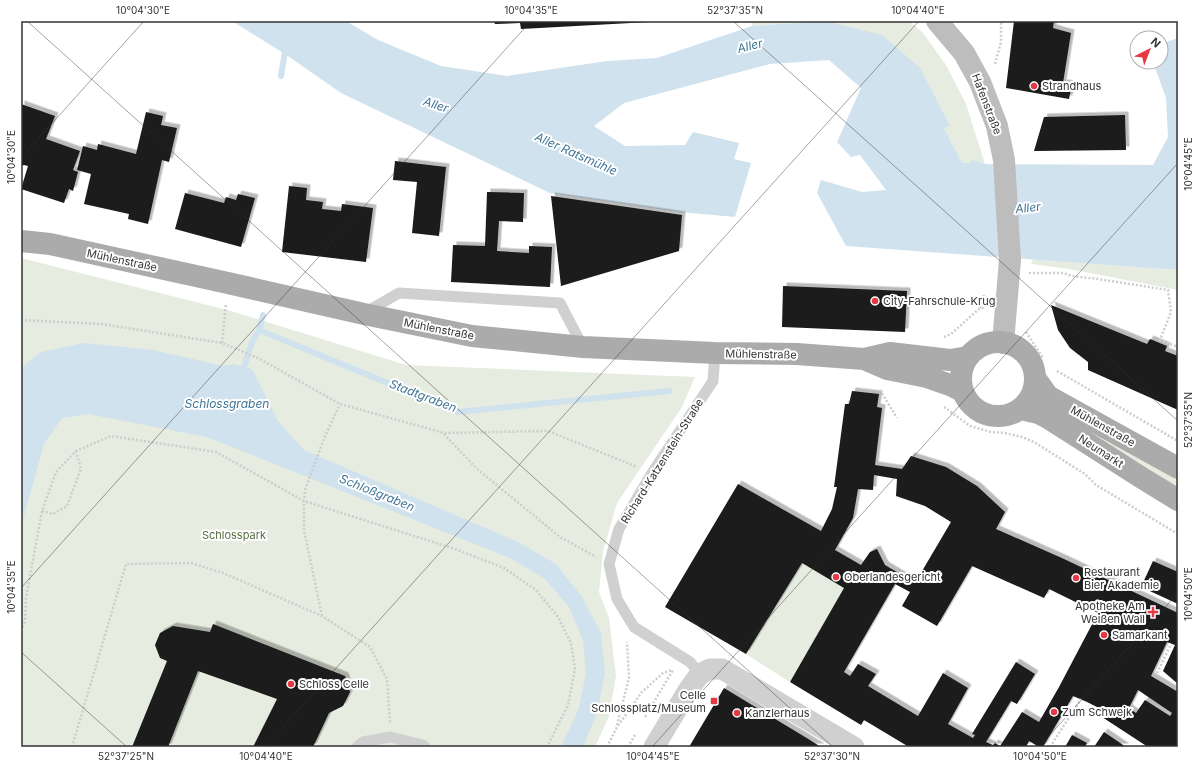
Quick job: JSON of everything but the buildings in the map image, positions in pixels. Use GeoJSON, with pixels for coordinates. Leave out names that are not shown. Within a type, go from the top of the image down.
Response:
{"type":"FeatureCollection","features":[{"type":"Feature","properties":{"kind":"main road","name":"Mühlenstraße"},"geometry":{"type":"LineString","coordinates":[[21,240],[50,244],[364,314],[472,336],[583,347],[715,353],[797,354],[864,359],[890,353],[950,360],[968,357],[975,350],[993,342],[1003,343],[1015,347],[1025,355],[1032,365],[1035,378],[1048,396],[1178,468]]}},
{"type":"Feature","properties":{"kind":"main road"},"geometry":{"type":"LineString","coordinates":[[968,357],[963,365],[961,373],[962,391],[968,402],[976,410],[987,415],[999,416],[1010,414],[1020,409],[1028,400],[1033,389],[1035,378]]}},
{"type":"Feature","properties":{"kind":"main road","name":"Mühlenstraße"},"geometry":{"type":"LineString","coordinates":[[864,359],[887,369],[927,377],[962,391]]}},
{"type":"Feature","properties":{"kind":"main road","name":"Neumarkt"},"geometry":{"type":"LineString","coordinates":[[1020,409],[1038,413],[1048,418],[1178,500]]}},
{"type":"Feature","properties":{"kind":"street","name":"Hafenstraße"},"geometry":{"type":"LineString","coordinates":[[937,21],[964,53],[980,82],[998,126],[1004,160],[1017,266],[1003,343]]}},
{"type":"Feature","properties":{"kind":"street"},"geometry":{"type":"LineString","coordinates":[[654,747],[689,689],[695,668],[722,669],[854,747]]}},
{"type":"Feature","properties":{"kind":"lane"},"geometry":{"type":"LineString","coordinates":[[364,314],[399,293],[560,303],[583,347]]}},
{"type":"Feature","properties":{"kind":"lane","name":"Richard-Katzenstein-Straße"},"geometry":{"type":"LineString","coordinates":[[695,668],[634,627],[617,599],[609,564],[619,529],[652,473],[713,381],[715,353]]}},
{"type":"Feature","properties":{"kind":"lane"},"geometry":{"type":"LineString","coordinates":[[357,747],[364,742],[390,737],[425,747]]}},
{"type":"Feature","properties":{"kind":"path"},"geometry":{"type":"LineString","coordinates":[[994,66],[1001,42],[1001,21]]}},
{"type":"Feature","properties":{"kind":"path"},"geometry":{"type":"LineString","coordinates":[[1017,266],[1063,273],[1072,276],[1168,290],[1171,312],[1160,340],[1178,347]]}},
{"type":"Feature","properties":{"kind":"path"},"geometry":{"type":"LineString","coordinates":[[222,343],[228,283]]}},
{"type":"Feature","properties":{"kind":"path"},"geometry":{"type":"LineString","coordinates":[[21,320],[102,324],[222,343],[258,358],[340,404],[444,433],[548,431],[652,473]]}},
{"type":"Feature","properties":{"kind":"path"},"geometry":{"type":"LineString","coordinates":[[1072,380],[1178,441]]}},
{"type":"Feature","properties":{"kind":"path"},"geometry":{"type":"LineString","coordinates":[[878,387],[897,418]]}},
{"type":"Feature","properties":{"kind":"path"},"geometry":{"type":"LineString","coordinates":[[322,616],[304,530],[304,501],[305,490],[325,436],[340,404]]}},
{"type":"Feature","properties":{"kind":"path"},"geometry":{"type":"LineString","coordinates":[[942,406],[970,426],[991,432],[1005,433],[1022,437],[1034,442],[1085,474],[1096,485],[1178,534]]}},
{"type":"Feature","properties":{"kind":"path"},"geometry":{"type":"LineString","coordinates":[[444,433],[476,468],[560,537],[609,564]]}},
{"type":"Feature","properties":{"kind":"path"},"geometry":{"type":"LineString","coordinates":[[21,631],[25,621],[26,598],[42,510],[56,472],[76,451],[111,436],[216,452],[304,501],[455,549],[504,568],[536,590],[558,617],[571,644],[575,669],[568,705],[547,747]]}},
{"type":"Feature","properties":{"kind":"path"},"geometry":{"type":"LineString","coordinates":[[42,510],[53,514],[67,506],[81,469],[76,451]]}},
{"type":"Feature","properties":{"kind":"path"},"geometry":{"type":"LineString","coordinates":[[72,747],[126,564],[191,563],[224,573],[322,616],[370,647],[387,679],[390,737]]}},
{"type":"Feature","properties":{"kind":"path"},"geometry":{"type":"LineString","coordinates":[[617,727],[629,678],[626,643],[634,627]]}},
{"type":"Feature","properties":{"kind":"path"},"geometry":{"type":"LineString","coordinates":[[1158,672],[1171,644]]}},
{"type":"Feature","properties":{"kind":"path"},"geometry":{"type":"LineString","coordinates":[[607,747],[617,727],[642,692],[663,673],[674,670],[695,668]]}},
{"type":"Feature","properties":{"kind":"path"},"geometry":{"type":"LineString","coordinates":[[643,721],[674,670]]}},
{"type":"Feature","properties":{"kind":"path"},"geometry":{"type":"LineString","coordinates":[[1050,747],[1081,699]]}},
{"type":"Feature","properties":{"kind":"path"},"geometry":{"type":"LineString","coordinates":[[628,747],[636,734]]}},
{"type":"Feature","properties":{"kind":"green space"},"geometry":{"type":"Polygon","coordinates":[[[751,21],[824,21],[752,26],[751,21]]]}},
{"type":"Feature","properties":{"kind":"green space"},"geometry":{"type":"Polygon","coordinates":[[[825,21],[909,21],[923,33],[946,65],[966,104],[985,164],[971,159],[971,163],[962,163],[944,128],[950,126],[825,21]]]}},
{"type":"Feature","properties":{"kind":"green space","name":"Schlosspark"},"geometry":{"type":"Polygon","coordinates":[[[21,258],[231,311],[406,365],[695,377],[682,407],[617,503],[603,551],[599,592],[609,618],[616,676],[609,716],[595,747],[21,747],[21,258]]]}},
{"type":"Feature","properties":{"kind":"green space"},"geometry":{"type":"Polygon","coordinates":[[[1033,259],[1178,270],[1178,290],[1069,269],[1031,264],[1033,259]]]}},
{"type":"Feature","properties":{"kind":"green space"},"geometry":{"type":"Polygon","coordinates":[[[1067,414],[1178,480],[1178,488],[1064,419],[1067,414]]]}},
{"type":"Feature","properties":{"kind":"green space"},"geometry":{"type":"Polygon","coordinates":[[[802,563],[844,588],[790,682],[746,654],[802,563]]]}},
{"type":"Feature","properties":{"kind":"water"},"geometry":{"type":"Polygon","coordinates":[[[232,21],[346,21],[378,40],[441,66],[507,76],[607,61],[657,58],[752,26],[825,21],[882,35],[920,68],[950,126],[944,128],[962,163],[971,163],[971,159],[985,164],[1153,165],[1168,137],[1166,98],[1156,70],[1169,70],[1169,41],[1178,38],[1178,270],[846,246],[817,193],[821,180],[862,192],[886,190],[860,155],[851,157],[837,142],[861,88],[829,60],[770,64],[624,103],[594,126],[625,146],[685,145],[693,132],[739,143],[734,159],[751,163],[735,217],[680,212],[550,193],[341,93],[285,54],[232,21]]]}},
{"type":"Feature","properties":{"kind":"water","name":"Schlossgraben"},"geometry":{"type":"Polygon","coordinates":[[[84,343],[153,350],[224,366],[234,364],[252,369],[278,421],[304,450],[518,542],[556,564],[582,597],[601,633],[605,673],[597,713],[583,747],[561,747],[579,708],[586,673],[583,640],[569,607],[545,579],[510,558],[207,437],[88,414],[62,418],[44,444],[21,527],[21,368],[41,352],[84,343]]]}},
{"type":"Feature","properties":{"kind":"waterway","name":"Stadtgraben"},"geometry":{"type":"LineString","coordinates":[[281,76],[286,46]]}},
{"type":"Feature","properties":{"kind":"waterway","name":"Stadtgraben"},"geometry":{"type":"LineString","coordinates":[[242,373],[252,342],[259,330],[263,315]]}},
{"type":"Feature","properties":{"kind":"waterway","name":"Stadtgraben"},"geometry":{"type":"LineString","coordinates":[[259,330],[458,412],[669,391]]}},
{"type":"Feature","properties":{"kind":"place","name":"Strandhaus"},"geometry":{"type":"Point","coordinates":[1034,86]}},
{"type":"Feature","properties":{"kind":"place","name":"City-Fahrschule-Krug"},"geometry":{"type":"Point","coordinates":[875,301]}},
{"type":"Feature","properties":{"kind":"place","name":"Oberlandesgericht"},"geometry":{"type":"Point","coordinates":[836,577]}},
{"type":"Feature","properties":{"kind":"place","name":"Restaurant Bier Akademie"},"geometry":{"type":"Point","coordinates":[1076,578]}},
{"type":"Feature","properties":{"kind":"place","name":"Apotheke Am Weißen Wall"},"geometry":{"type":"Point","coordinates":[1153,612]}},
{"type":"Feature","properties":{"kind":"place","name":"Samarkant"},"geometry":{"type":"Point","coordinates":[1104,635]}},
{"type":"Feature","properties":{"kind":"place","name":"Schloss Celle"},"geometry":{"type":"Point","coordinates":[291,684]}},
{"type":"Feature","properties":{"kind":"place","name":"Celle Schlossplatz/Museum"},"geometry":{"type":"Point","coordinates":[714,701]}},
{"type":"Feature","properties":{"kind":"place","name":"Zum Schwejk"},"geometry":{"type":"Point","coordinates":[1054,712]}},
{"type":"Feature","properties":{"kind":"place","name":"Kanzlerhaus"},"geometry":{"type":"Point","coordinates":[737,713]}},
{"type":"Feature","properties":{"kind":"water label","name":"Aller"},"geometry":{"type":"Point","coordinates":[750,46]}},
{"type":"Feature","properties":{"kind":"water label","name":"Aller"},"geometry":{"type":"Point","coordinates":[436,105]}},
{"type":"Feature","properties":{"kind":"water label","name":"Aller Ratsmühle"},"geometry":{"type":"Point","coordinates":[576,154]}},
{"type":"Feature","properties":{"kind":"water label","name":"Aller"},"geometry":{"type":"Point","coordinates":[1028,208]}},
{"type":"Feature","properties":{"kind":"water label","name":"Schloßgraben"},"geometry":{"type":"Point","coordinates":[377,493]}}]}
